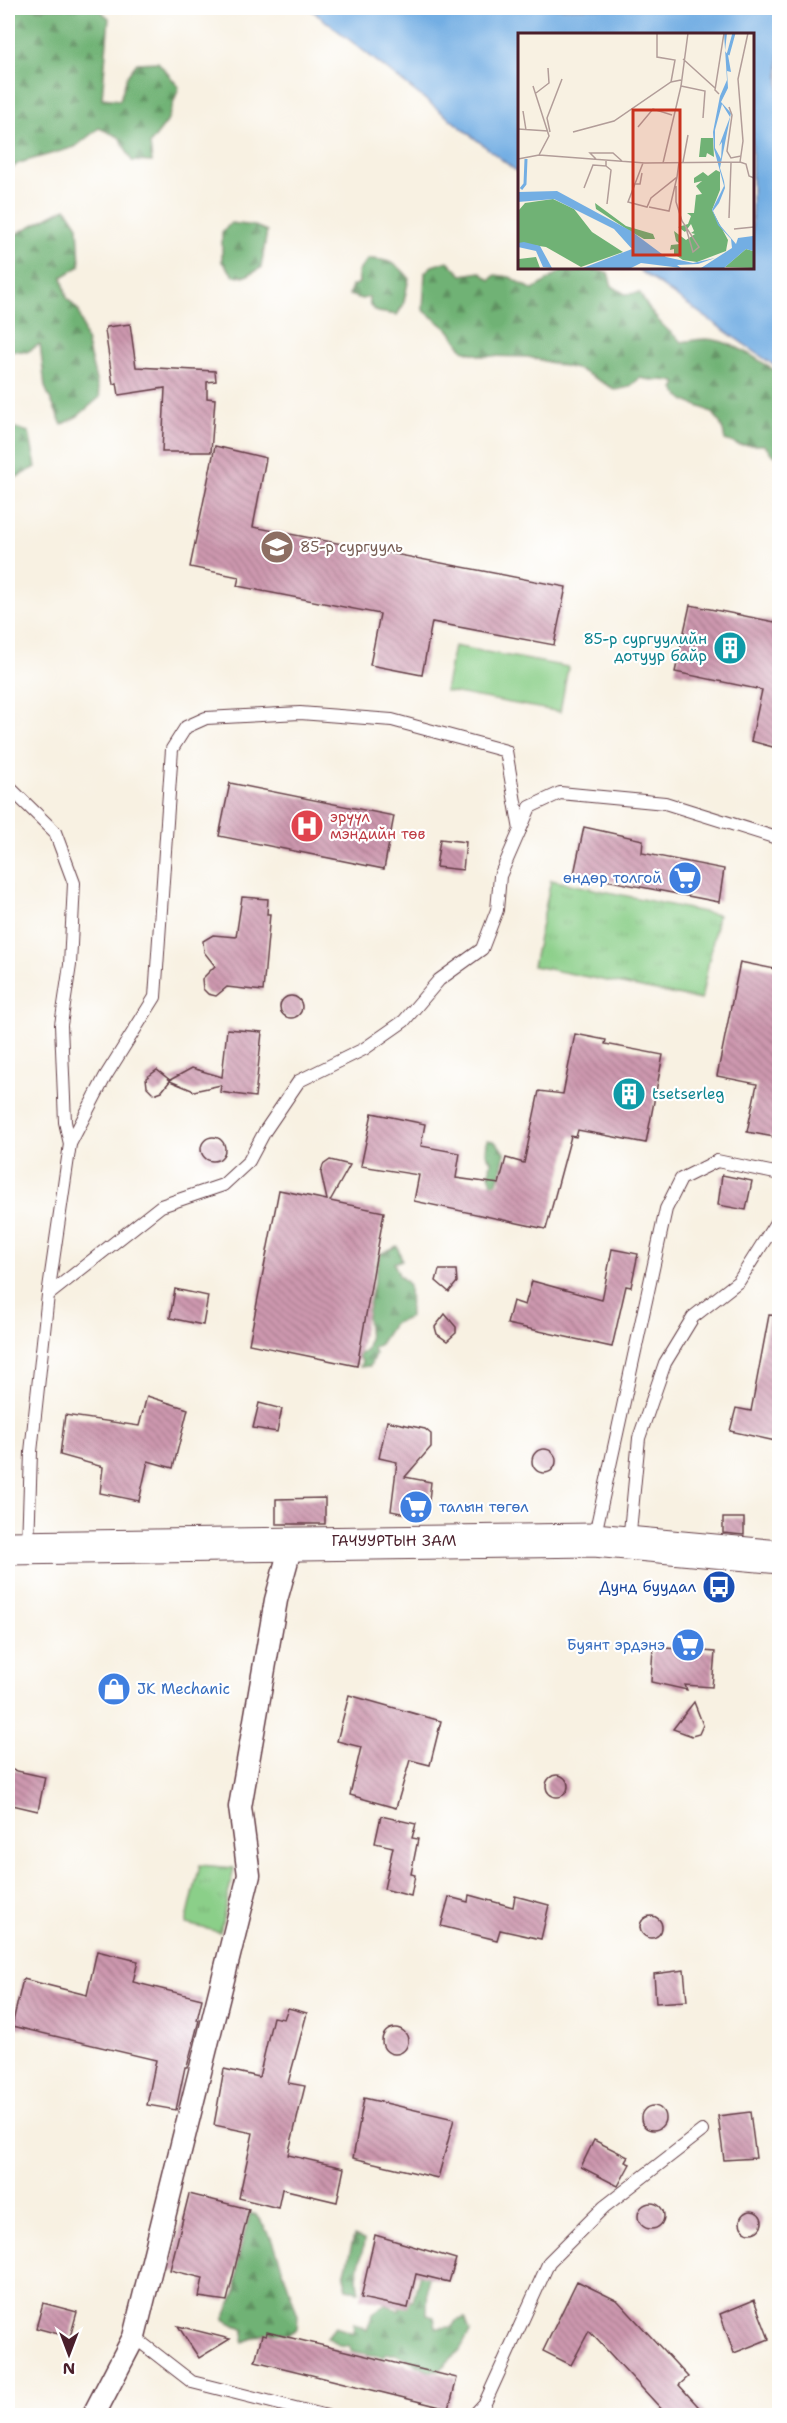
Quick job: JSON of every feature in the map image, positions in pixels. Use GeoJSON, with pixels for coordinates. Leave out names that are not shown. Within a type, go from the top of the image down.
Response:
{"type":"FeatureCollection","features":[{"type":"Feature","properties":{"kind":"main road","name":"ГАЧУУРТЫН ЗАМ"},"geometry":{"type":"LineString","coordinates":[[18,1547],[594,1540],[780,1557]]}},
{"type":"Feature","properties":{"kind":"street"},"geometry":{"type":"LineString","coordinates":[[93,2415],[134,2337],[249,1875],[240,1807],[276,1600],[292,1542]]}},
{"type":"Feature","properties":{"kind":"lane"},"geometry":{"type":"LineString","coordinates":[[18,1547],[48,1295],[70,1144],[105,1077],[155,997],[172,749],[186,727],[206,718],[300,713],[392,720],[506,751],[520,830]]}},
{"type":"Feature","properties":{"kind":"lane"},"geometry":{"type":"LineString","coordinates":[[8,786],[55,832],[74,884],[70,965],[61,1025],[64,1122],[70,1144]]}},
{"type":"Feature","properties":{"kind":"lane"},"geometry":{"type":"LineString","coordinates":[[48,1295],[161,1206],[223,1185],[249,1161],[265,1131],[299,1081],[364,1050],[396,1026],[439,980],[482,949],[497,910],[500,876],[530,807],[560,793],[665,803],[780,839]]}},
{"type":"Feature","properties":{"kind":"lane"},"geometry":{"type":"LineString","coordinates":[[594,1540],[666,1209],[681,1179],[717,1161],[780,1174]]}},
{"type":"Feature","properties":{"kind":"lane"},"geometry":{"type":"LineString","coordinates":[[629,1542],[639,1438],[665,1363],[693,1317],[739,1281],[780,1216]]}},
{"type":"Feature","properties":{"kind":"lane"},"geometry":{"type":"LineString","coordinates":[[473,2415],[485,2403],[549,2262],[604,2207],[702,2131]]}},
{"type":"Feature","properties":{"kind":"lane"},"geometry":{"type":"LineString","coordinates":[[134,2337],[192,2382],[327,2415]]}},
{"type":"Feature","properties":{"kind":"green space"},"geometry":{"type":"Polygon","coordinates":[[[8,8],[97,8],[109,18],[102,98],[120,100],[127,76],[137,63],[158,62],[179,87],[167,122],[150,144],[152,162],[132,161],[119,137],[99,128],[75,147],[19,163],[8,171],[8,8]]]}},
{"type":"Feature","properties":{"kind":"green space"},"geometry":{"type":"Polygon","coordinates":[[[66,208],[78,226],[80,266],[62,277],[67,298],[79,311],[100,397],[78,416],[62,425],[45,387],[40,344],[27,352],[10,350],[8,344],[8,214],[12,236],[66,208]]]}},
{"type":"Feature","properties":{"kind":"green space"},"geometry":{"type":"Polygon","coordinates":[[[231,223],[255,226],[267,231],[261,268],[246,276],[234,276],[222,262],[222,232],[231,223]]]}},
{"type":"Feature","properties":{"kind":"green space"},"geometry":{"type":"Polygon","coordinates":[[[368,259],[392,263],[409,278],[403,306],[397,315],[378,312],[370,306],[369,297],[362,299],[349,295],[352,286],[359,283],[358,272],[368,259]]]}},
{"type":"Feature","properties":{"kind":"green space"},"geometry":{"type":"Polygon","coordinates":[[[448,261],[462,275],[480,272],[490,280],[495,275],[510,277],[533,290],[564,269],[573,273],[587,268],[608,273],[612,286],[625,294],[640,293],[658,320],[682,342],[716,340],[754,357],[779,373],[779,458],[764,445],[739,445],[725,440],[716,417],[710,411],[680,397],[674,389],[677,383],[640,378],[629,387],[616,390],[580,370],[528,357],[482,356],[463,350],[450,331],[423,310],[425,272],[432,266],[448,261]]]}},
{"type":"Feature","properties":{"kind":"green space"},"geometry":{"type":"Polygon","coordinates":[[[8,426],[29,432],[36,467],[15,478],[8,477],[8,426]]]}},
{"type":"Feature","properties":{"kind":"green space"},"geometry":{"type":"Polygon","coordinates":[[[454,646],[568,667],[560,712],[445,691],[454,646]]]}},
{"type":"Feature","properties":{"kind":"green space"},"geometry":{"type":"Polygon","coordinates":[[[551,880],[718,915],[701,1000],[533,966],[551,880]]]}},
{"type":"Feature","properties":{"kind":"green space"},"geometry":{"type":"Polygon","coordinates":[[[487,1140],[494,1141],[505,1152],[500,1176],[494,1188],[489,1175],[491,1161],[486,1154],[487,1140]]]}},
{"type":"Feature","properties":{"kind":"green space"},"geometry":{"type":"Polygon","coordinates":[[[397,1246],[402,1260],[394,1263],[399,1275],[409,1285],[410,1317],[393,1324],[380,1344],[373,1348],[375,1354],[370,1366],[360,1367],[362,1361],[357,1355],[366,1350],[369,1340],[367,1316],[380,1254],[397,1246]]]}},
{"type":"Feature","properties":{"kind":"green space"},"geometry":{"type":"Polygon","coordinates":[[[200,1865],[234,1868],[220,1932],[186,1924],[200,1865]]]}},
{"type":"Feature","properties":{"kind":"green space"},"geometry":{"type":"Polygon","coordinates":[[[250,2213],[256,2215],[273,2240],[298,2316],[297,2329],[288,2334],[270,2333],[243,2342],[244,2330],[224,2319],[236,2291],[238,2259],[250,2213]]]}},
{"type":"Feature","properties":{"kind":"green space"},"geometry":{"type":"Polygon","coordinates":[[[354,2236],[364,2240],[357,2278],[359,2291],[347,2289],[344,2276],[354,2236]]]}},
{"type":"Feature","properties":{"kind":"green space"},"geometry":{"type":"Polygon","coordinates":[[[421,2269],[428,2274],[427,2315],[434,2317],[436,2328],[452,2327],[456,2321],[465,2318],[470,2331],[460,2350],[438,2371],[428,2371],[396,2354],[387,2354],[384,2357],[352,2351],[349,2346],[339,2345],[327,2337],[335,2327],[353,2333],[354,2323],[367,2330],[373,2313],[386,2304],[400,2311],[399,2300],[413,2300],[421,2269]]]}},
{"type":"Feature","properties":{"kind":"water"},"geometry":{"type":"Polygon","coordinates":[[[309,8],[779,8],[779,369],[636,268],[754,268],[754,33],[518,33],[518,172],[309,8]]]}},
{"type":"Feature","properties":{"kind":"building"},"geometry":{"type":"Polygon","coordinates":[[[130,324],[136,367],[215,371],[216,381],[207,382],[207,398],[215,399],[211,452],[162,452],[165,388],[119,395],[117,383],[113,384],[105,330],[107,327],[130,324]]]}},
{"type":"Feature","properties":{"kind":"building","name":"85-р сургууль"},"geometry":{"type":"Polygon","coordinates":[[[215,446],[266,458],[253,527],[566,587],[554,645],[432,622],[422,675],[370,665],[380,614],[237,586],[239,577],[190,567],[215,446]]]}},
{"type":"Feature","properties":{"kind":"building","name":"85-р сургуулийн дотуур байр"},"geometry":{"type":"Polygon","coordinates":[[[690,605],[780,623],[780,749],[751,741],[762,690],[675,672],[690,605]]]}},
{"type":"Feature","properties":{"kind":"building","name":"эрүүл мэндийн төв"},"geometry":{"type":"Polygon","coordinates":[[[230,783],[394,816],[384,869],[219,836],[230,783]]]}},
{"type":"Feature","properties":{"kind":"building"},"geometry":{"type":"Polygon","coordinates":[[[584,827],[643,840],[642,853],[724,869],[719,902],[574,874],[584,827]]]}},
{"type":"Feature","properties":{"kind":"building"},"geometry":{"type":"Polygon","coordinates":[[[440,839],[466,842],[463,870],[436,867],[440,839]]]}},
{"type":"Feature","properties":{"kind":"building"},"geometry":{"type":"Polygon","coordinates":[[[242,897],[268,899],[267,914],[270,914],[263,991],[227,987],[216,996],[208,994],[203,989],[202,979],[215,966],[204,952],[203,941],[213,935],[236,937],[242,897]]]}},
{"type":"Feature","properties":{"kind":"building"},"geometry":{"type":"Polygon","coordinates":[[[740,962],[780,970],[780,1138],[747,1132],[757,1084],[717,1076],[740,962]]]}},
{"type":"Feature","properties":{"kind":"building"},"geometry":{"type":"Polygon","coordinates":[[[291,996],[299,999],[302,1007],[299,1015],[291,1018],[283,1015],[280,1007],[283,999],[291,996]]]}},
{"type":"Feature","properties":{"kind":"building"},"geometry":{"type":"Polygon","coordinates":[[[227,1029],[262,1032],[255,1097],[220,1092],[221,1085],[194,1091],[170,1081],[162,1091],[154,1094],[147,1087],[146,1078],[157,1070],[170,1080],[192,1068],[222,1077],[227,1029]]]}},
{"type":"Feature","properties":{"kind":"building"},"geometry":{"type":"Polygon","coordinates":[[[575,1034],[606,1040],[605,1044],[663,1055],[646,1143],[578,1130],[576,1137],[571,1136],[546,1229],[414,1201],[419,1175],[361,1166],[372,1113],[425,1124],[421,1146],[460,1153],[456,1178],[499,1184],[506,1158],[524,1163],[539,1091],[563,1094],[575,1034]]]}},
{"type":"Feature","properties":{"kind":"building"},"geometry":{"type":"Polygon","coordinates":[[[213,1137],[222,1140],[225,1149],[222,1158],[213,1161],[204,1158],[201,1149],[204,1140],[213,1137]]]}},
{"type":"Feature","properties":{"kind":"building"},"geometry":{"type":"Polygon","coordinates":[[[330,1160],[350,1165],[330,1201],[384,1212],[357,1366],[249,1344],[279,1190],[327,1200],[321,1173],[323,1165],[330,1160]]]}},
{"type":"Feature","properties":{"kind":"building"},"geometry":{"type":"Polygon","coordinates":[[[722,1175],[752,1181],[746,1210],[718,1205],[722,1175]]]}},
{"type":"Feature","properties":{"kind":"building"},"geometry":{"type":"Polygon","coordinates":[[[612,1249],[638,1254],[631,1287],[626,1286],[612,1347],[507,1324],[513,1301],[525,1305],[532,1281],[602,1300],[612,1249]]]}},
{"type":"Feature","properties":{"kind":"building"},"geometry":{"type":"Polygon","coordinates":[[[439,1270],[456,1270],[457,1282],[449,1292],[436,1281],[439,1270]]]}},
{"type":"Feature","properties":{"kind":"building"},"geometry":{"type":"Polygon","coordinates":[[[175,1289],[208,1296],[203,1325],[170,1318],[175,1289]]]}},
{"type":"Feature","properties":{"kind":"building"},"geometry":{"type":"Polygon","coordinates":[[[445,1314],[456,1327],[456,1333],[447,1341],[437,1334],[435,1327],[445,1314]]]}},
{"type":"Feature","properties":{"kind":"building"},"geometry":{"type":"Polygon","coordinates":[[[769,1315],[780,1316],[780,1442],[730,1431],[736,1408],[751,1411],[769,1315]]]}},
{"type":"Feature","properties":{"kind":"building"},"geometry":{"type":"Polygon","coordinates":[[[147,1396],[188,1409],[173,1468],[148,1461],[139,1501],[100,1493],[103,1467],[60,1455],[65,1415],[139,1426],[147,1396]]]}},
{"type":"Feature","properties":{"kind":"building"},"geometry":{"type":"Polygon","coordinates":[[[259,1403],[282,1409],[277,1432],[253,1428],[259,1403]]]}},
{"type":"Feature","properties":{"kind":"building"},"geometry":{"type":"Polygon","coordinates":[[[387,1421],[425,1429],[431,1434],[431,1447],[405,1477],[431,1482],[427,1518],[391,1511],[397,1462],[379,1458],[387,1421]]]}},
{"type":"Feature","properties":{"kind":"building"},"geometry":{"type":"Polygon","coordinates":[[[544,1449],[552,1453],[556,1461],[552,1469],[544,1473],[536,1469],[532,1461],[536,1453],[544,1449]]]}},
{"type":"Feature","properties":{"kind":"building"},"geometry":{"type":"Polygon","coordinates":[[[325,1498],[325,1524],[276,1524],[276,1499],[325,1498]]]}},
{"type":"Feature","properties":{"kind":"building"},"geometry":{"type":"Polygon","coordinates":[[[723,1518],[744,1518],[744,1535],[723,1533],[723,1518]]]}},
{"type":"Feature","properties":{"kind":"building"},"geometry":{"type":"Polygon","coordinates":[[[653,1647],[715,1652],[712,1687],[685,1685],[687,1690],[651,1682],[653,1647]]]}},
{"type":"Feature","properties":{"kind":"building"},"geometry":{"type":"Polygon","coordinates":[[[349,1695],[441,1721],[430,1765],[410,1760],[396,1808],[350,1795],[361,1747],[337,1741],[349,1695]]]}},
{"type":"Feature","properties":{"kind":"building"},"geometry":{"type":"Polygon","coordinates":[[[694,1702],[703,1725],[699,1734],[692,1736],[673,1729],[694,1702]]]}},
{"type":"Feature","properties":{"kind":"building"},"geometry":{"type":"Polygon","coordinates":[[[8,1769],[45,1777],[38,1811],[8,1804],[8,1769]]]}},
{"type":"Feature","properties":{"kind":"building"},"geometry":{"type":"Polygon","coordinates":[[[557,1775],[565,1778],[568,1786],[565,1794],[557,1797],[549,1794],[546,1786],[549,1778],[557,1775]]]}},
{"type":"Feature","properties":{"kind":"building"},"geometry":{"type":"Polygon","coordinates":[[[381,1816],[416,1824],[412,1838],[418,1839],[411,1874],[415,1875],[411,1896],[384,1889],[393,1847],[375,1843],[381,1816]]]}},
{"type":"Feature","properties":{"kind":"building"},"geometry":{"type":"Polygon","coordinates":[[[469,1895],[513,1907],[515,1896],[549,1905],[541,1939],[500,1930],[497,1940],[441,1926],[449,1897],[468,1902],[469,1895]]]}},
{"type":"Feature","properties":{"kind":"building"},"geometry":{"type":"Polygon","coordinates":[[[651,1916],[659,1919],[662,1927],[659,1935],[651,1938],[643,1935],[640,1927],[643,1919],[651,1916]]]}},
{"type":"Feature","properties":{"kind":"building"},"geometry":{"type":"Polygon","coordinates":[[[97,1951],[138,1961],[133,1982],[202,1999],[197,2020],[199,2020],[187,2067],[185,2067],[176,2110],[147,2105],[156,2060],[12,2026],[23,1979],[87,1995],[97,1951]]]}},
{"type":"Feature","properties":{"kind":"building"},"geometry":{"type":"Polygon","coordinates":[[[684,1970],[687,2001],[656,2003],[654,1974],[684,1970]]]}},
{"type":"Feature","properties":{"kind":"building"},"geometry":{"type":"Polygon","coordinates":[[[288,2008],[307,2013],[288,2083],[305,2086],[288,2155],[344,2168],[337,2202],[282,2189],[278,2208],[239,2198],[253,2133],[214,2125],[224,2069],[259,2077],[273,2017],[284,2019],[288,2008]]]}},
{"type":"Feature","properties":{"kind":"building"},"geometry":{"type":"Polygon","coordinates":[[[395,2028],[404,2032],[408,2041],[404,2050],[395,2054],[386,2050],[382,2041],[386,2032],[395,2028]]]}},
{"type":"Feature","properties":{"kind":"building"},"geometry":{"type":"Polygon","coordinates":[[[364,2098],[454,2119],[438,2178],[353,2158],[364,2098]]]}},
{"type":"Feature","properties":{"kind":"building"},"geometry":{"type":"Polygon","coordinates":[[[653,2106],[661,2110],[665,2118],[661,2126],[653,2130],[645,2126],[641,2118],[645,2110],[653,2106]]]}},
{"type":"Feature","properties":{"kind":"building"},"geometry":{"type":"Polygon","coordinates":[[[750,2112],[756,2158],[724,2160],[718,2116],[750,2112]]]}},
{"type":"Feature","properties":{"kind":"building"},"geometry":{"type":"Polygon","coordinates":[[[594,2140],[628,2157],[625,2162],[630,2164],[618,2186],[581,2167],[594,2140]]]}},
{"type":"Feature","properties":{"kind":"building"},"geometry":{"type":"Polygon","coordinates":[[[189,2194],[249,2209],[227,2301],[199,2297],[203,2278],[170,2270],[189,2194]]]}},
{"type":"Feature","properties":{"kind":"building"},"geometry":{"type":"Polygon","coordinates":[[[651,2203],[660,2207],[664,2216],[660,2225],[651,2229],[642,2225],[638,2216],[642,2207],[651,2203]]]}},
{"type":"Feature","properties":{"kind":"building"},"geometry":{"type":"Polygon","coordinates":[[[747,2211],[755,2211],[762,2218],[762,2226],[755,2233],[747,2233],[740,2226],[740,2218],[747,2211]]]}},
{"type":"Feature","properties":{"kind":"building"},"geometry":{"type":"Polygon","coordinates":[[[375,2235],[456,2259],[449,2282],[416,2274],[408,2308],[361,2298],[375,2235]]]}},
{"type":"Feature","properties":{"kind":"building"},"geometry":{"type":"Polygon","coordinates":[[[577,2281],[618,2301],[688,2377],[679,2385],[706,2415],[667,2415],[589,2331],[571,2365],[543,2351],[577,2281]]]}},
{"type":"Feature","properties":{"kind":"building"},"geometry":{"type":"Polygon","coordinates":[[[754,2300],[769,2339],[734,2353],[720,2314],[754,2300]]]}},
{"type":"Feature","properties":{"kind":"building"},"geometry":{"type":"Polygon","coordinates":[[[43,2303],[77,2312],[70,2337],[36,2328],[43,2303]]]}},
{"type":"Feature","properties":{"kind":"building"},"geometry":{"type":"Polygon","coordinates":[[[178,2326],[230,2339],[199,2358],[178,2326]]]}},
{"type":"Feature","properties":{"kind":"building"},"geometry":{"type":"Polygon","coordinates":[[[267,2332],[457,2378],[449,2409],[255,2361],[262,2335],[266,2336],[267,2332]]]}},
{"type":"Feature","properties":{"kind":"place","name":"85-р сургууль"},"geometry":{"type":"Point","coordinates":[277,547]}},
{"type":"Feature","properties":{"kind":"place","name":"85-р сургуулийн дотуур байр"},"geometry":{"type":"Point","coordinates":[730,648]}},
{"type":"Feature","properties":{"kind":"place","name":"эрүүл мэндийн төв"},"geometry":{"type":"Point","coordinates":[307,826]}},
{"type":"Feature","properties":{"kind":"place","name":"өндөр толгой"},"geometry":{"type":"Point","coordinates":[685,878]}},
{"type":"Feature","properties":{"kind":"place","name":"tsetserleg"},"geometry":{"type":"Point","coordinates":[629,1094]}},
{"type":"Feature","properties":{"kind":"place","name":"талын төгөл"},"geometry":{"type":"Point","coordinates":[416,1507]}},
{"type":"Feature","properties":{"kind":"place","name":"Дунд буудал"},"geometry":{"type":"Point","coordinates":[719,1587]}},
{"type":"Feature","properties":{"kind":"place","name":"Буянт эрдэнэ"},"geometry":{"type":"Point","coordinates":[688,1645]}},
{"type":"Feature","properties":{"kind":"place","name":"JK Mechanic"},"geometry":{"type":"Point","coordinates":[114,1689]}}]}
